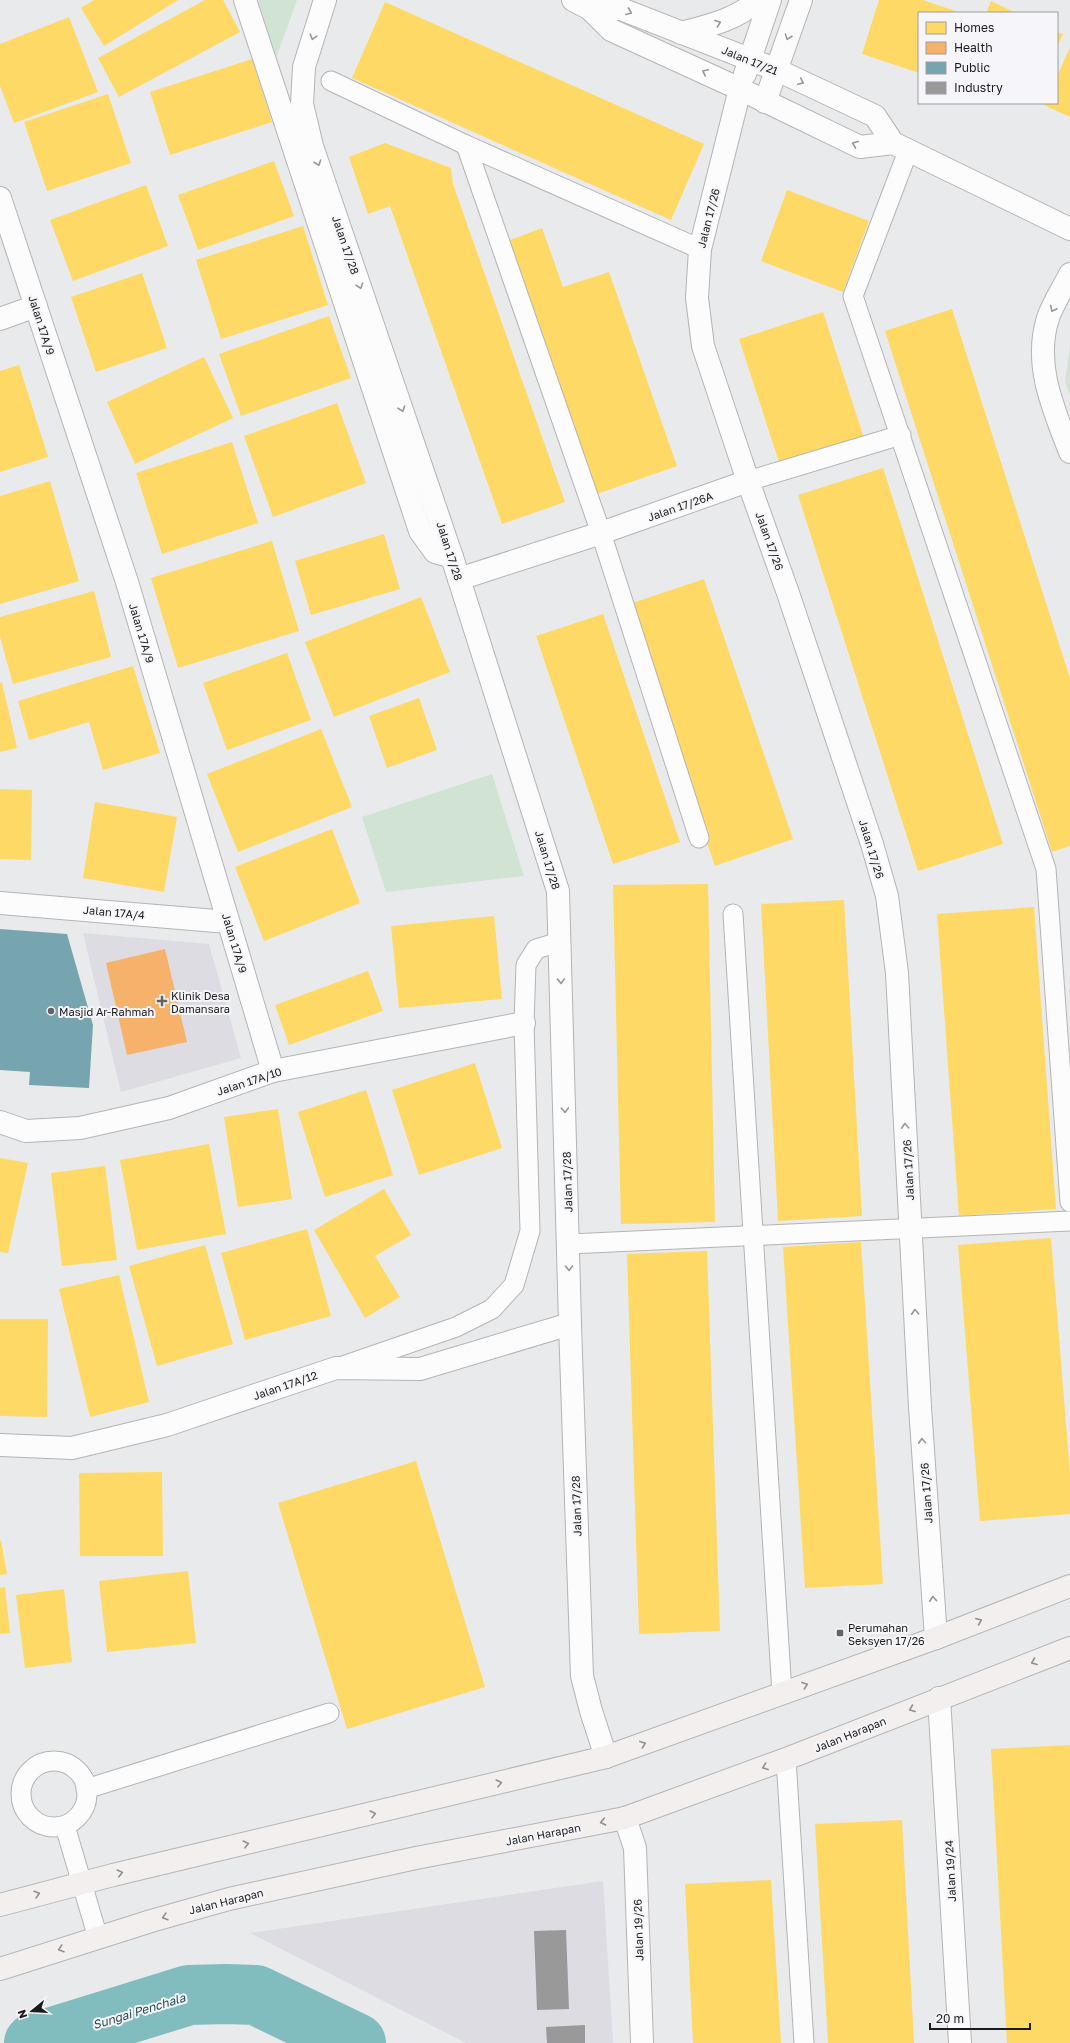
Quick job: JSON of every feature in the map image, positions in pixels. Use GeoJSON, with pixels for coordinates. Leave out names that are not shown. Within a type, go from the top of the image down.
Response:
{"type":"FeatureCollection","features":[{"type":"Feature","properties":{"kind":"main road"},"geometry":{"type":"LineString","coordinates":[[0,1905],[82,1883],[606,1757],[936,1638],[1070,1586]]}},
{"type":"Feature","properties":{"kind":"main road","name":"Jalan Harapan"},"geometry":{"type":"LineString","coordinates":[[0,1969],[230,1899],[416,1858],[625,1818],[786,1759],[1070,1648]]}},
{"type":"Feature","properties":{"kind":"street"},"geometry":{"type":"LineString","coordinates":[[246,0],[420,531],[435,552],[452,557]]}},
{"type":"Feature","properties":{"kind":"street","name":"Jalan 17/28"},"geometry":{"type":"LineString","coordinates":[[325,0],[304,67],[302,104],[312,146],[452,557],[558,890],[569,1244],[570,1324],[582,1676],[591,1711],[606,1757]]}},
{"type":"Feature","properties":{"kind":"street"},"geometry":{"type":"LineString","coordinates":[[681,33],[718,23],[747,10],[758,0]]}},
{"type":"Feature","properties":{"kind":"street","name":"Jalan 17/26"},"geometry":{"type":"LineString","coordinates":[[770,0],[740,89],[700,249],[697,298],[703,346],[748,482],[791,601],[887,896],[897,974],[920,1407],[936,1638]]}},
{"type":"Feature","properties":{"kind":"street"},"geometry":{"type":"LineString","coordinates":[[765,102],[801,0]]}},
{"type":"Feature","properties":{"kind":"street","name":"Jalan 17/21"},"geometry":{"type":"LineString","coordinates":[[582,5],[621,9],[777,70],[875,116],[901,147]]}},
{"type":"Feature","properties":{"kind":"street","name":"Jalan 17/21"},"geometry":{"type":"LineString","coordinates":[[582,5],[611,30],[740,89],[860,147],[901,147]]}},
{"type":"Feature","properties":{"kind":"street"},"geometry":{"type":"LineString","coordinates":[[901,147],[1070,229]]}},
{"type":"Feature","properties":{"kind":"street","name":"Jalan 17A/9"},"geometry":{"type":"LineString","coordinates":[[0,198],[127,582],[273,1071]]}},
{"type":"Feature","properties":{"kind":"street"},"geometry":{"type":"LineString","coordinates":[[1070,274],[1048,318],[1042,353],[1046,390],[1070,452]]}},
{"type":"Feature","properties":{"kind":"street"},"geometry":{"type":"LineString","coordinates":[[0,319],[36,306]]}},
{"type":"Feature","properties":{"kind":"street","name":"Jalan 17/26A"},"geometry":{"type":"LineString","coordinates":[[459,579],[601,533],[748,482]]}},
{"type":"Feature","properties":{"kind":"street","name":"Jalan 17A/4"},"geometry":{"type":"LineString","coordinates":[[0,903],[228,922]]}},
{"type":"Feature","properties":{"kind":"street","name":"Jalan 17A/10"},"geometry":{"type":"LineString","coordinates":[[0,1122],[26,1131],[80,1128],[169,1108],[273,1071],[524,1023]]}},
{"type":"Feature","properties":{"kind":"street","name":"Jalan 17A/12"},"geometry":{"type":"LineString","coordinates":[[0,1445],[72,1448],[167,1425],[336,1368],[420,1369],[570,1324]]}},
{"type":"Feature","properties":{"kind":"street","name":"Jalan 19/24"},"geometry":{"type":"LineString","coordinates":[[939,1698],[960,2043]]}},
{"type":"Feature","properties":{"kind":"street","name":"Jalan 19/26"},"geometry":{"type":"LineString","coordinates":[[625,1818],[635,1848],[642,2043]]}},
{"type":"Feature","properties":{"kind":"lane"},"geometry":{"type":"LineString","coordinates":[[331,81],[466,145],[700,249]]}},
{"type":"Feature","properties":{"kind":"lane"},"geometry":{"type":"LineString","coordinates":[[466,145],[601,533],[699,838]]}},
{"type":"Feature","properties":{"kind":"lane"},"geometry":{"type":"LineString","coordinates":[[901,147],[853,296],[1046,869],[1070,1202]]}},
{"type":"Feature","properties":{"kind":"lane","name":"Jalan 17/26A"},"geometry":{"type":"LineString","coordinates":[[748,482],[901,435]]}},
{"type":"Feature","properties":{"kind":"lane"},"geometry":{"type":"LineString","coordinates":[[733,914],[782,1693]]}},
{"type":"Feature","properties":{"kind":"lane"},"geometry":{"type":"LineString","coordinates":[[336,1368],[456,1327],[492,1309],[514,1285],[530,1231],[524,1023],[526,965],[536,949],[559,942]]}},
{"type":"Feature","properties":{"kind":"lane"},"geometry":{"type":"LineString","coordinates":[[569,1244],[911,1227],[1070,1221]]}},
{"type":"Feature","properties":{"kind":"lane"},"geometry":{"type":"LineString","coordinates":[[86,1789],[330,1713]]}},
{"type":"Feature","properties":{"kind":"lane"},"geometry":{"type":"LineString","coordinates":[[786,1759],[804,2043]]}},
{"type":"Feature","properties":{"kind":"lane"},"geometry":{"type":"LineString","coordinates":[[56,1761],[66,1763],[83,1778],[86,1789],[86,1800],[82,1811],[75,1820],[65,1826],[43,1826],[33,1820],[22,1803],[21,1792],[23,1782],[36,1767],[45,1762],[56,1761]]}},
{"type":"Feature","properties":{"kind":"lane"},"geometry":{"type":"LineString","coordinates":[[65,1826],[98,1938]]}},
{"type":"Feature","properties":{"kind":"shaded area","name":"Klinik Desa Damansara"},"geometry":{"type":"Polygon","coordinates":[[[83,933],[209,944],[241,1058],[121,1092],[83,933]]]}},
{"type":"Feature","properties":{"kind":"shaded area"},"geometry":{"type":"Polygon","coordinates":[[[603,1881],[613,2043],[466,2043],[250,1933],[603,1881]]]}},
{"type":"Feature","properties":{"kind":"green space"},"geometry":{"type":"Polygon","coordinates":[[[258,0],[297,0],[276,58],[258,0]]]}},
{"type":"Feature","properties":{"kind":"green space"},"geometry":{"type":"Polygon","coordinates":[[[1070,345],[1070,396],[1065,382],[1070,345]]]}},
{"type":"Feature","properties":{"kind":"green space"},"geometry":{"type":"Polygon","coordinates":[[[492,774],[524,876],[386,892],[362,817],[492,774]]]}},
{"type":"Feature","properties":{"kind":"building: Homes"},"geometry":{"type":"Polygon","coordinates":[[[94,0],[178,0],[104,46],[81,8],[94,0]]]}},
{"type":"Feature","properties":{"kind":"building: Homes"},"geometry":{"type":"Polygon","coordinates":[[[205,0],[223,0],[240,32],[119,97],[98,58],[205,0]]]}},
{"type":"Feature","properties":{"kind":"building: Homes"},"geometry":{"type":"Polygon","coordinates":[[[879,0],[923,0],[958,12],[918,12],[918,73],[862,54],[879,0]]]}},
{"type":"Feature","properties":{"kind":"building: Homes"},"geometry":{"type":"Polygon","coordinates":[[[991,1],[1014,12],[986,12],[991,1]]]}},
{"type":"Feature","properties":{"kind":"building: Homes"},"geometry":{"type":"Polygon","coordinates":[[[385,2],[704,144],[671,220],[352,78],[385,2]]]}},
{"type":"Feature","properties":{"kind":"building: Homes"},"geometry":{"type":"Polygon","coordinates":[[[69,17],[98,92],[14,123],[0,86],[0,44],[69,17]]]}},
{"type":"Feature","properties":{"kind":"building: Homes"},"geometry":{"type":"Polygon","coordinates":[[[1058,32],[1063,34],[1058,45],[1058,32]]]}},
{"type":"Feature","properties":{"kind":"building: Homes"},"geometry":{"type":"Polygon","coordinates":[[[1070,47],[1070,117],[1044,105],[1058,104],[1058,75],[1070,47]]]}},
{"type":"Feature","properties":{"kind":"building: Homes"},"geometry":{"type":"Polygon","coordinates":[[[252,59],[272,122],[170,155],[150,92],[252,59]]]}},
{"type":"Feature","properties":{"kind":"building: Homes"},"geometry":{"type":"Polygon","coordinates":[[[108,94],[131,163],[47,191],[24,122],[108,94]]]}},
{"type":"Feature","properties":{"kind":"building: Homes"},"geometry":{"type":"Polygon","coordinates":[[[385,143],[451,168],[453,184],[565,502],[502,524],[390,206],[368,214],[349,157],[385,143]]]}},
{"type":"Feature","properties":{"kind":"building: Homes"},"geometry":{"type":"Polygon","coordinates":[[[274,161],[294,216],[198,250],[178,195],[274,161]]]}},
{"type":"Feature","properties":{"kind":"building: Homes"},"geometry":{"type":"Polygon","coordinates":[[[146,185],[168,246],[73,281],[50,220],[146,185]]]}},
{"type":"Feature","properties":{"kind":"building: Homes"},"geometry":{"type":"Polygon","coordinates":[[[787,190],[869,221],[843,292],[761,261],[787,190]]]}},
{"type":"Feature","properties":{"kind":"building: Homes"},"geometry":{"type":"Polygon","coordinates":[[[303,226],[328,305],[221,339],[196,260],[303,226]]]}},
{"type":"Feature","properties":{"kind":"building: Homes"},"geometry":{"type":"Polygon","coordinates":[[[542,228],[563,287],[609,272],[677,466],[594,495],[505,242],[542,228]]]}},
{"type":"Feature","properties":{"kind":"building: Homes"},"geometry":{"type":"Polygon","coordinates":[[[142,273],[167,348],[96,372],[71,297],[142,273]]]}},
{"type":"Feature","properties":{"kind":"building: Homes"},"geometry":{"type":"Polygon","coordinates":[[[952,309],[1070,678],[1070,846],[1052,852],[885,331],[952,309]]]}},
{"type":"Feature","properties":{"kind":"building: Homes"},"geometry":{"type":"Polygon","coordinates":[[[823,312],[865,441],[781,468],[739,339],[823,312]]]}},
{"type":"Feature","properties":{"kind":"building: Homes"},"geometry":{"type":"Polygon","coordinates":[[[329,316],[351,378],[241,416],[219,354],[329,316]]]}},
{"type":"Feature","properties":{"kind":"building: Homes"},"geometry":{"type":"Polygon","coordinates":[[[204,357],[233,418],[135,464],[107,402],[204,357]]]}},
{"type":"Feature","properties":{"kind":"building: Homes"},"geometry":{"type":"Polygon","coordinates":[[[19,365],[48,457],[0,472],[0,371],[19,365]]]}},
{"type":"Feature","properties":{"kind":"building: Homes"},"geometry":{"type":"Polygon","coordinates":[[[337,403],[366,483],[273,517],[244,436],[337,403]]]}},
{"type":"Feature","properties":{"kind":"building: Homes"},"geometry":{"type":"Polygon","coordinates":[[[232,442],[258,523],[162,554],[136,473],[232,442]]]}},
{"type":"Feature","properties":{"kind":"building: Homes"},"geometry":{"type":"Polygon","coordinates":[[[883,468],[1003,844],[918,871],[798,495],[883,468]]]}},
{"type":"Feature","properties":{"kind":"building: Homes"},"geometry":{"type":"Polygon","coordinates":[[[50,481],[79,581],[0,604],[0,496],[50,481]]]}},
{"type":"Feature","properties":{"kind":"building: Homes"},"geometry":{"type":"Polygon","coordinates":[[[384,534],[400,589],[311,615],[295,561],[384,534]]]}},
{"type":"Feature","properties":{"kind":"building: Homes"},"geometry":{"type":"Polygon","coordinates":[[[272,541],[299,631],[178,668],[151,578],[272,541]]]}},
{"type":"Feature","properties":{"kind":"building: Homes"},"geometry":{"type":"Polygon","coordinates":[[[704,579],[793,839],[715,866],[626,605],[704,579]]]}},
{"type":"Feature","properties":{"kind":"building: Homes"},"geometry":{"type":"Polygon","coordinates":[[[94,591],[111,657],[13,684],[0,637],[0,617],[94,591]]]}},
{"type":"Feature","properties":{"kind":"building: Homes"},"geometry":{"type":"Polygon","coordinates":[[[421,597],[450,672],[334,717],[305,642],[421,597]]]}},
{"type":"Feature","properties":{"kind":"building: Homes"},"geometry":{"type":"Polygon","coordinates":[[[603,614],[680,842],[613,864],[536,636],[603,614]]]}},
{"type":"Feature","properties":{"kind":"building: Homes"},"geometry":{"type":"Polygon","coordinates":[[[287,653],[311,720],[227,750],[203,683],[287,653]]]}},
{"type":"Feature","properties":{"kind":"building: Homes"},"geometry":{"type":"Polygon","coordinates":[[[133,666],[160,753],[103,770],[89,722],[29,740],[18,701],[133,666]]]}},
{"type":"Feature","properties":{"kind":"building: Homes"},"geometry":{"type":"Polygon","coordinates":[[[2,682],[17,748],[0,752],[0,683],[2,682]]]}},
{"type":"Feature","properties":{"kind":"building: Homes"},"geometry":{"type":"Polygon","coordinates":[[[419,698],[437,750],[387,768],[369,716],[419,698]]]}},
{"type":"Feature","properties":{"kind":"building: Homes"},"geometry":{"type":"Polygon","coordinates":[[[321,729],[352,807],[238,852],[207,774],[321,729]]]}},
{"type":"Feature","properties":{"kind":"building: Homes"},"geometry":{"type":"Polygon","coordinates":[[[0,789],[32,790],[31,860],[0,859],[0,789]]]}},
{"type":"Feature","properties":{"kind":"building: Homes"},"geometry":{"type":"Polygon","coordinates":[[[95,802],[177,817],[164,892],[83,878],[95,802]]]}},
{"type":"Feature","properties":{"kind":"building: Homes"},"geometry":{"type":"Polygon","coordinates":[[[332,829],[360,903],[264,941],[235,867],[332,829]]]}},
{"type":"Feature","properties":{"kind":"building: Homes"},"geometry":{"type":"Polygon","coordinates":[[[708,884],[715,1222],[621,1224],[613,885],[708,884]]]}},
{"type":"Feature","properties":{"kind":"building: Homes"},"geometry":{"type":"Polygon","coordinates":[[[844,900],[862,1216],[778,1221],[761,904],[844,900]]]}},
{"type":"Feature","properties":{"kind":"building: Homes"},"geometry":{"type":"Polygon","coordinates":[[[1034,907],[1056,1209],[959,1216],[937,914],[1034,907]]]}},
{"type":"Feature","properties":{"kind":"building: Homes"},"geometry":{"type":"Polygon","coordinates":[[[494,916],[502,999],[399,1008],[391,926],[494,916]]]}},
{"type":"Feature","properties":{"kind":"building: Homes"},"geometry":{"type":"Polygon","coordinates":[[[368,971],[383,1011],[289,1045],[275,1005],[368,971]]]}},
{"type":"Feature","properties":{"kind":"building: Homes"},"geometry":{"type":"Polygon","coordinates":[[[475,1063],[502,1148],[419,1175],[392,1090],[475,1063]]]}},
{"type":"Feature","properties":{"kind":"building: Homes"},"geometry":{"type":"Polygon","coordinates":[[[366,1090],[393,1175],[325,1197],[298,1112],[366,1090]]]}},
{"type":"Feature","properties":{"kind":"building: Homes"},"geometry":{"type":"Polygon","coordinates":[[[278,1109],[292,1199],[238,1207],[224,1117],[278,1109]]]}},
{"type":"Feature","properties":{"kind":"building: Homes"},"geometry":{"type":"Polygon","coordinates":[[[209,1144],[226,1234],[137,1250],[120,1160],[209,1144]]]}},
{"type":"Feature","properties":{"kind":"building: Homes"},"geometry":{"type":"Polygon","coordinates":[[[0,1158],[28,1163],[8,1253],[0,1252],[0,1158]]]}},
{"type":"Feature","properties":{"kind":"building: Homes"},"geometry":{"type":"Polygon","coordinates":[[[105,1166],[117,1260],[62,1266],[51,1173],[105,1166]]]}},
{"type":"Feature","properties":{"kind":"building: Homes"},"geometry":{"type":"Polygon","coordinates":[[[384,1189],[411,1235],[375,1256],[400,1297],[365,1318],[314,1230],[384,1189]]]}},
{"type":"Feature","properties":{"kind":"building: Homes"},"geometry":{"type":"Polygon","coordinates":[[[307,1229],[331,1316],[245,1340],[221,1253],[307,1229]]]}},
{"type":"Feature","properties":{"kind":"building: Homes"},"geometry":{"type":"Polygon","coordinates":[[[1051,1238],[1070,1473],[1070,1514],[980,1521],[958,1245],[1051,1238]]]}},
{"type":"Feature","properties":{"kind":"building: Homes"},"geometry":{"type":"Polygon","coordinates":[[[861,1242],[883,1584],[805,1588],[783,1247],[861,1242]]]}},
{"type":"Feature","properties":{"kind":"building: Homes"},"geometry":{"type":"Polygon","coordinates":[[[205,1245],[233,1344],[157,1366],[129,1266],[205,1245]]]}},
{"type":"Feature","properties":{"kind":"building: Homes"},"geometry":{"type":"Polygon","coordinates":[[[707,1251],[720,1631],[639,1634],[627,1254],[707,1251]]]}},
{"type":"Feature","properties":{"kind":"building: Homes"},"geometry":{"type":"Polygon","coordinates":[[[119,1275],[149,1402],[90,1417],[59,1289],[119,1275]]]}},
{"type":"Feature","properties":{"kind":"building: Homes"},"geometry":{"type":"Polygon","coordinates":[[[0,1319],[48,1319],[47,1417],[0,1416],[0,1319]]]}},
{"type":"Feature","properties":{"kind":"building: Homes"},"geometry":{"type":"Polygon","coordinates":[[[416,1461],[485,1687],[347,1729],[278,1503],[416,1461]]]}},
{"type":"Feature","properties":{"kind":"building: Homes"},"geometry":{"type":"Polygon","coordinates":[[[162,1472],[163,1556],[80,1556],[79,1473],[162,1472]]]}},
{"type":"Feature","properties":{"kind":"building: Homes"},"geometry":{"type":"Polygon","coordinates":[[[1,1540],[7,1574],[0,1575],[0,1541],[1,1540]]]}},
{"type":"Feature","properties":{"kind":"building: Homes"},"geometry":{"type":"Polygon","coordinates":[[[188,1571],[196,1643],[107,1652],[99,1581],[188,1571]]]}},
{"type":"Feature","properties":{"kind":"building: Homes"},"geometry":{"type":"Polygon","coordinates":[[[5,1587],[10,1633],[0,1634],[0,1588],[5,1587]]]}},
{"type":"Feature","properties":{"kind":"building: Homes"},"geometry":{"type":"Polygon","coordinates":[[[64,1589],[72,1662],[25,1668],[16,1595],[64,1589]]]}},
{"type":"Feature","properties":{"kind":"building: Homes"},"geometry":{"type":"Polygon","coordinates":[[[1070,1745],[1070,2043],[1007,2043],[991,1749],[1070,1745]]]}},
{"type":"Feature","properties":{"kind":"building: Homes"},"geometry":{"type":"Polygon","coordinates":[[[902,1820],[914,2043],[828,2043],[815,1824],[902,1820]]]}},
{"type":"Feature","properties":{"kind":"building: Homes"},"geometry":{"type":"Polygon","coordinates":[[[771,1880],[781,2043],[693,2043],[685,1884],[771,1880]]]}},
{"type":"Feature","properties":{"kind":"building: Health"},"geometry":{"type":"Polygon","coordinates":[[[165,949],[187,1042],[127,1055],[106,963],[165,949]]]}},
{"type":"Feature","properties":{"kind":"building: Public","name":"Masjid Ar-Rahmah"},"geometry":{"type":"Polygon","coordinates":[[[0,929],[67,934],[93,1025],[89,1088],[29,1085],[30,1072],[0,1070],[0,929]]]}},
{"type":"Feature","properties":{"kind":"building: Industry"},"geometry":{"type":"Polygon","coordinates":[[[566,1930],[569,2009],[537,2010],[534,1931],[566,1930]]]}},
{"type":"Feature","properties":{"kind":"building: Industry"},"geometry":{"type":"Polygon","coordinates":[[[585,2025],[585,2043],[547,2043],[546,2027],[585,2025]]]}},
{"type":"Feature","properties":{"kind":"waterway","name":"Sungai Penchala"},"geometry":{"type":"LineString","coordinates":[[34,2043],[189,1995],[226,1994],[256,1995],[356,2043]]}},
{"type":"Feature","properties":{"kind":"place","name":"Klinik Desa Damansara"},"geometry":{"type":"Point","coordinates":[162,1001]}},
{"type":"Feature","properties":{"kind":"place","name":"Masjid Ar-Rahmah"},"geometry":{"type":"Point","coordinates":[51,1011]}},
{"type":"Feature","properties":{"kind":"place","name":"Perumahan Seksyen 17/26"},"geometry":{"type":"Point","coordinates":[840,1633]}}]}
